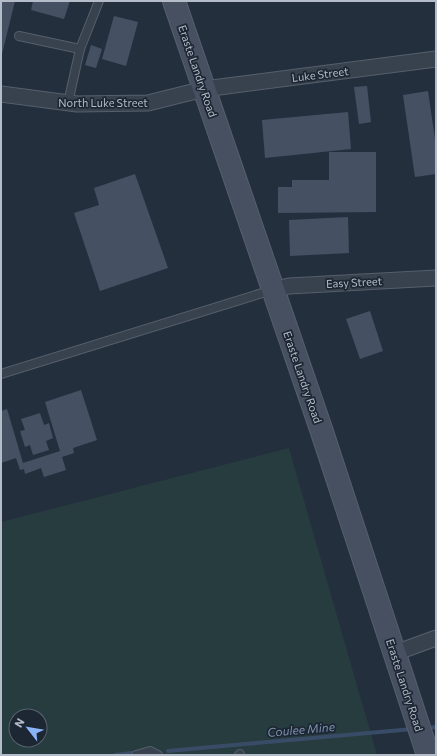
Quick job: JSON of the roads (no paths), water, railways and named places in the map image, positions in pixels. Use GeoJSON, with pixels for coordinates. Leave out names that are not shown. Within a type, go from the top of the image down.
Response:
{"type":"FeatureCollection","features":[{"type":"Feature","properties":{"kind":"street","name":"Eraste Landry Road"},"geometry":{"type":"LineString","coordinates":[[174,1],[273,290],[428,755]]}},
{"type":"Feature","properties":{"kind":"street","name":"Luke Street"},"geometry":{"type":"LineString","coordinates":[[204,89],[436,59]]}},
{"type":"Feature","properties":{"kind":"street","name":"North Luke Street"},"geometry":{"type":"LineString","coordinates":[[1,94],[68,103],[148,103],[204,89]]}},
{"type":"Feature","properties":{"kind":"street","name":"Easy Street"},"geometry":{"type":"LineString","coordinates":[[273,290],[289,286],[436,278]]}},
{"type":"Feature","properties":{"kind":"street"},"geometry":{"type":"LineString","coordinates":[[395,653],[436,638]]}},
{"type":"Feature","properties":{"kind":"lane"},"geometry":{"type":"LineString","coordinates":[[68,103],[80,48],[99,1]]}},
{"type":"Feature","properties":{"kind":"lane"},"geometry":{"type":"LineString","coordinates":[[19,36],[80,48]]}},
{"type":"Feature","properties":{"kind":"lane"},"geometry":{"type":"LineString","coordinates":[[1,374],[273,290]]}},
{"type":"Feature","properties":{"kind":"lane"},"geometry":{"type":"LineString","coordinates":[[136,755],[150,751],[158,755]]}},
{"type":"Feature","properties":{"kind":"waterway","name":"Coulee Mine"},"geometry":{"type":"LineString","coordinates":[[426,728],[436,727]]}},
{"type":"Feature","properties":{"kind":"waterway","name":"Coulee Mine"},"geometry":{"type":"LineString","coordinates":[[168,751],[413,729]]}},
{"type":"Feature","properties":{"kind":"waterway","name":"Coulee Mine"},"geometry":{"type":"LineString","coordinates":[[115,755],[132,753]]}}]}
